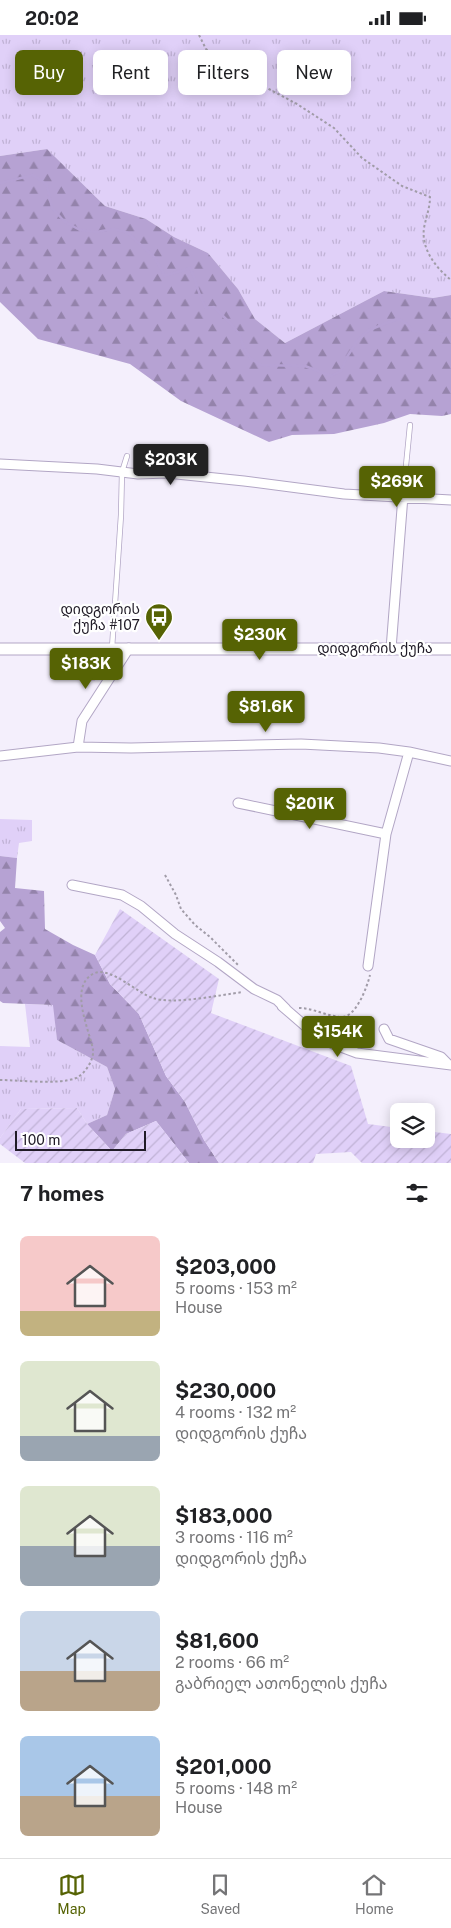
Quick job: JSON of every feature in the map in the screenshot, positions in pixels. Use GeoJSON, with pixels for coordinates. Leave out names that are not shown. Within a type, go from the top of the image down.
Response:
{"type":"FeatureCollection","features":[{"type":"Feature","properties":{"kind":"street"},"geometry":{"type":"LineString","coordinates":[[0,464],[97,469],[122,473],[167,473],[344,493],[451,500]]}},
{"type":"Feature","properties":{"kind":"street"},"geometry":{"type":"LineString","coordinates":[[391,649],[402,496]]}},
{"type":"Feature","properties":{"kind":"street"},"geometry":{"type":"LineString","coordinates":[[78,747],[82,721],[129,648]]}},
{"type":"Feature","properties":{"kind":"street","name":"დიდგორის ქუჩა"},"geometry":{"type":"LineString","coordinates":[[0,649],[451,649]]}},
{"type":"Feature","properties":{"kind":"street"},"geometry":{"type":"LineString","coordinates":[[0,756],[78,747],[131,748],[301,744],[379,748],[451,761]]}},
{"type":"Feature","properties":{"kind":"street"},"geometry":{"type":"LineString","coordinates":[[368,966],[386,834],[409,752]]}},
{"type":"Feature","properties":{"kind":"street"},"geometry":{"type":"LineString","coordinates":[[238,803],[386,834]]}},
{"type":"Feature","properties":{"kind":"street"},"geometry":{"type":"LineString","coordinates":[[72,885],[122,895],[141,906],[175,934],[218,962],[254,989],[277,1000],[310,1031],[333,1044],[357,1053],[450,1064]]}},
{"type":"Feature","properties":{"kind":"street"},"geometry":{"type":"LineString","coordinates":[[245,992],[266,997],[286,1009]]}},
{"type":"Feature","properties":{"kind":"street"},"geometry":{"type":"LineString","coordinates":[[384,1029],[389,1039],[441,1057],[450,1064]]}},
{"type":"Feature","properties":{"kind":"lane"},"geometry":{"type":"LineString","coordinates":[[402,496],[410,425]]}},
{"type":"Feature","properties":{"kind":"lane"},"geometry":{"type":"LineString","coordinates":[[112,648],[122,473],[127,456]]}},
{"type":"Feature","properties":{"kind":"path"},"geometry":{"type":"LineString","coordinates":[[199,35],[206,49],[237,71],[297,104],[334,128],[362,158],[402,186],[430,197],[424,239],[430,256],[440,271],[451,280]]}},
{"type":"Feature","properties":{"kind":"path"},"geometry":{"type":"LineString","coordinates":[[165,875],[181,909],[195,925],[238,965]]}},
{"type":"Feature","properties":{"kind":"path"},"geometry":{"type":"LineString","coordinates":[[286,1009],[306,1008],[343,1017],[351,1013],[366,992],[371,972],[368,966]]}},
{"type":"Feature","properties":{"kind":"path"},"geometry":{"type":"LineString","coordinates":[[0,1080],[62,1080],[75,1078],[82,1074],[88,1067],[94,1053],[81,1007],[82,993],[87,979],[96,973],[104,972],[112,975],[152,998],[166,1001],[245,992]]}},
{"type":"Feature","properties":{"kind":"green space"},"geometry":{"type":"Polygon","coordinates":[[[0,35],[451,35],[451,295],[433,298],[384,291],[285,343],[255,319],[238,289],[208,253],[174,237],[146,219],[105,206],[47,149],[0,156],[0,35]]]}},
{"type":"Feature","properties":{"kind":"green space"},"geometry":{"type":"Polygon","coordinates":[[[47,149],[105,206],[146,219],[174,237],[208,253],[238,289],[255,319],[285,343],[384,291],[433,298],[451,295],[451,414],[442,416],[410,414],[384,423],[334,434],[292,435],[269,442],[181,401],[130,364],[38,339],[0,302],[0,156],[47,149]]]}},
{"type":"Feature","properties":{"kind":"green space"},"geometry":{"type":"Polygon","coordinates":[[[53,658],[95,659],[95,681],[53,679],[53,658]]]}},
{"type":"Feature","properties":{"kind":"green space"},"geometry":{"type":"Polygon","coordinates":[[[0,819],[32,820],[32,841],[19,843],[17,858],[0,856],[0,819]]]}},
{"type":"Feature","properties":{"kind":"green space"},"geometry":{"type":"Polygon","coordinates":[[[0,856],[17,858],[15,888],[44,891],[45,929],[95,955],[110,984],[139,1014],[166,1076],[185,1102],[204,1140],[219,1163],[189,1163],[156,1121],[126,1134],[112,1151],[87,1124],[107,1115],[115,1089],[107,1067],[57,1040],[53,1005],[3,1003],[0,1001],[0,932],[5,928],[0,921],[0,856]]]}},
{"type":"Feature","properties":{"kind":"green space"},"geometry":{"type":"Polygon","coordinates":[[[120,909],[219,979],[211,1013],[351,1066],[368,1124],[390,1127],[390,1148],[435,1148],[435,1132],[451,1134],[451,1163],[362,1163],[351,1152],[316,1154],[313,1163],[219,1163],[204,1140],[185,1102],[166,1076],[139,1014],[110,984],[95,955],[120,909]]]}},
{"type":"Feature","properties":{"kind":"green space"},"geometry":{"type":"Polygon","coordinates":[[[25,1004],[54,1005],[57,1040],[107,1067],[115,1089],[107,1115],[87,1124],[77,1108],[21,1109],[0,1138],[0,1046],[30,1047],[25,1004]]]}},
{"type":"Feature","properties":{"kind":"green space"},"geometry":{"type":"Polygon","coordinates":[[[77,1108],[87,1124],[112,1151],[126,1134],[156,1121],[189,1163],[25,1163],[0,1144],[0,1138],[21,1109],[77,1108]]]}},
{"type":"Feature","properties":{"kind":"waterway"},"geometry":{"type":"LineString","coordinates":[[0,183],[33,175],[47,185],[52,208],[65,222],[80,230],[96,232],[114,229],[128,233],[154,257],[165,276],[190,268],[206,308],[214,307],[232,325],[240,335],[243,346],[250,358],[261,365],[305,366],[331,376],[341,371],[357,341],[369,330],[397,319],[406,323],[413,331],[451,335]]}},
{"type":"Feature","properties":{"kind":"place","name":"დიდგორის ქუჩა #107"},"geometry":{"type":"Point","coordinates":[159,641]}}]}
